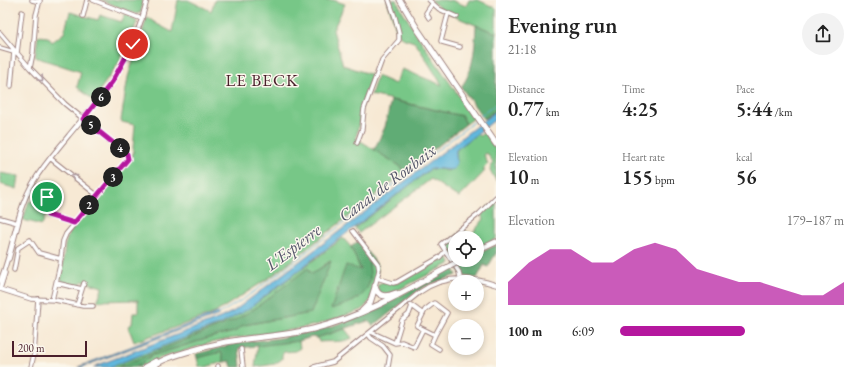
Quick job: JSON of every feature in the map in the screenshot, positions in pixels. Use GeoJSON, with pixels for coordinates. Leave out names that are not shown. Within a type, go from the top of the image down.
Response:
{"type":"FeatureCollection","features":[{"type":"Feature","properties":{"kind":"highway"},"geometry":{"type":"LineString","coordinates":[[400,0],[418,30],[496,144]]}},
{"type":"Feature","properties":{"kind":"highway"},"geometry":{"type":"LineString","coordinates":[[484,248],[494,243]]}},
{"type":"Feature","properties":{"kind":"highway"},"geometry":{"type":"LineString","coordinates":[[145,367],[154,362],[221,343],[318,328],[354,316],[380,304],[448,267]]}},
{"type":"Feature","properties":{"kind":"highway"},"geometry":{"type":"LineString","coordinates":[[375,286],[379,294],[388,296],[422,282]]}},
{"type":"Feature","properties":{"kind":"highway"},"geometry":{"type":"LineString","coordinates":[[354,316],[368,305],[375,286]]}},
{"type":"Feature","properties":{"kind":"highway"},"geometry":{"type":"LineString","coordinates":[[153,367],[156,363],[166,359]]}},
{"type":"Feature","properties":{"kind":"street"},"geometry":{"type":"LineString","coordinates":[[30,68],[36,15],[40,1],[32,0]]}},
{"type":"Feature","properties":{"kind":"street"},"geometry":{"type":"LineString","coordinates":[[83,16],[87,0]]}},
{"type":"Feature","properties":{"kind":"street"},"geometry":{"type":"LineString","coordinates":[[93,0],[142,19]]}},
{"type":"Feature","properties":{"kind":"street"},"geometry":{"type":"LineString","coordinates":[[0,281],[26,196],[34,179],[106,91],[120,69],[133,44],[147,0]]}},
{"type":"Feature","properties":{"kind":"street"},"geometry":{"type":"LineString","coordinates":[[356,143],[362,129],[364,109],[382,60],[399,40],[399,33],[389,0]]}},
{"type":"Feature","properties":{"kind":"street"},"geometry":{"type":"LineString","coordinates":[[429,0],[439,10],[457,18]]}},
{"type":"Feature","properties":{"kind":"street"},"geometry":{"type":"LineString","coordinates":[[429,18],[426,13],[432,4]]}},
{"type":"Feature","properties":{"kind":"street"},"geometry":{"type":"LineString","coordinates":[[11,86],[22,12]]}},
{"type":"Feature","properties":{"kind":"street"},"geometry":{"type":"LineString","coordinates":[[448,14],[441,41],[460,47]]}},
{"type":"Feature","properties":{"kind":"street"},"geometry":{"type":"LineString","coordinates":[[0,33],[16,53],[65,104],[128,156],[128,159],[74,223],[64,238],[52,300]]}},
{"type":"Feature","properties":{"kind":"street"},"geometry":{"type":"LineString","coordinates":[[0,48],[16,53]]}},
{"type":"Feature","properties":{"kind":"street"},"geometry":{"type":"LineString","coordinates":[[50,158],[98,196]]}},
{"type":"Feature","properties":{"kind":"street"},"geometry":{"type":"LineString","coordinates":[[459,275],[459,272],[441,244],[479,214],[496,197]]}},
{"type":"Feature","properties":{"kind":"street"},"geometry":{"type":"LineString","coordinates":[[53,198],[48,215],[74,223]]}},
{"type":"Feature","properties":{"kind":"street"},"geometry":{"type":"LineString","coordinates":[[0,218],[18,223]]}},
{"type":"Feature","properties":{"kind":"street"},"geometry":{"type":"LineString","coordinates":[[18,223],[0,289],[29,298],[93,306]]}},
{"type":"Feature","properties":{"kind":"street"},"geometry":{"type":"LineString","coordinates":[[353,231],[378,264],[379,269],[375,286]]}},
{"type":"Feature","properties":{"kind":"street"},"geometry":{"type":"LineString","coordinates":[[14,270],[18,248],[30,240],[40,254],[61,259]]}},
{"type":"Feature","properties":{"kind":"street"},"geometry":{"type":"LineString","coordinates":[[377,278],[396,283],[440,257],[445,250]]}},
{"type":"Feature","properties":{"kind":"street"},"geometry":{"type":"LineString","coordinates":[[314,367],[334,362],[408,302],[429,287],[448,282]]}},
{"type":"Feature","properties":{"kind":"street"},"geometry":{"type":"LineString","coordinates":[[484,282],[496,285]]}},
{"type":"Feature","properties":{"kind":"street"},"geometry":{"type":"LineString","coordinates":[[56,283],[82,289]]}},
{"type":"Feature","properties":{"kind":"street"},"geometry":{"type":"LineString","coordinates":[[77,304],[84,283]]}},
{"type":"Feature","properties":{"kind":"street"},"geometry":{"type":"LineString","coordinates":[[31,367],[34,354],[38,299]]}},
{"type":"Feature","properties":{"kind":"street"},"geometry":{"type":"LineString","coordinates":[[408,302],[423,314]]}},
{"type":"Feature","properties":{"kind":"street"},"geometry":{"type":"LineString","coordinates":[[435,335],[417,326],[427,308],[434,303],[447,312],[431,344],[439,349]]}},
{"type":"Feature","properties":{"kind":"street"},"geometry":{"type":"LineString","coordinates":[[395,343],[402,320],[409,314],[412,306]]}},
{"type":"Feature","properties":{"kind":"street"},"geometry":{"type":"LineString","coordinates":[[370,333],[395,343],[402,342],[414,347],[423,329]]}},
{"type":"Feature","properties":{"kind":"street"},"geometry":{"type":"LineString","coordinates":[[370,333],[371,338],[383,346],[390,355],[388,367]]}},
{"type":"Feature","properties":{"kind":"street"},"geometry":{"type":"LineString","coordinates":[[241,349],[243,367]]}},
{"type":"Feature","properties":{"kind":"green space"},"geometry":{"type":"Polygon","coordinates":[[[101,0],[143,0],[141,12],[136,14],[101,0]]]}},
{"type":"Feature","properties":{"kind":"green space"},"geometry":{"type":"Polygon","coordinates":[[[178,0],[188,0],[211,11],[215,0],[333,0],[345,4],[333,30],[343,65],[372,75],[360,112],[356,138],[400,166],[405,172],[272,276],[215,313],[134,342],[128,326],[132,324],[133,313],[138,313],[138,300],[97,301],[102,287],[82,281],[80,286],[64,283],[61,280],[65,245],[69,232],[131,158],[134,151],[135,125],[122,122],[121,120],[128,77],[147,17],[172,32],[178,0]]]}},
{"type":"Feature","properties":{"kind":"green space"},"geometry":{"type":"Polygon","coordinates":[[[387,0],[396,0],[417,35],[474,118],[466,124],[462,116],[371,95],[377,76],[395,84],[402,69],[442,85],[414,42],[402,38],[397,32],[387,0]]]}},
{"type":"Feature","properties":{"kind":"green space"},"geometry":{"type":"Polygon","coordinates":[[[451,0],[466,6],[469,0],[478,0],[496,8],[496,33],[454,16],[438,7],[431,1],[451,0]]]}},
{"type":"Feature","properties":{"kind":"green space"},"geometry":{"type":"Polygon","coordinates":[[[70,12],[98,20],[100,15],[122,22],[125,14],[135,19],[137,22],[118,64],[93,100],[77,87],[81,72],[35,57],[38,36],[48,37],[52,42],[64,33],[70,12]]]}},
{"type":"Feature","properties":{"kind":"green space"},"geometry":{"type":"Polygon","coordinates":[[[476,25],[496,33],[496,110],[484,119],[461,87],[469,73],[471,66],[476,25]]]}},
{"type":"Feature","properties":{"kind":"green space"},"geometry":{"type":"Polygon","coordinates":[[[391,100],[462,116],[466,124],[405,172],[400,166],[374,150],[385,127],[391,100]]]}},
{"type":"Feature","properties":{"kind":"green space"},"geometry":{"type":"Polygon","coordinates":[[[484,133],[496,150],[496,181],[490,170],[493,163],[487,153],[484,155],[488,164],[483,169],[485,171],[460,197],[431,179],[359,233],[355,228],[429,170],[435,168],[448,171],[457,162],[456,150],[477,134],[479,136],[484,133]]]}},
{"type":"Feature","properties":{"kind":"green space"},"geometry":{"type":"Polygon","coordinates":[[[0,173],[19,176],[17,189],[0,184],[0,173]]]}},
{"type":"Feature","properties":{"kind":"green space"},"geometry":{"type":"Polygon","coordinates":[[[29,201],[49,206],[42,225],[23,220],[29,201]]]}},
{"type":"Feature","properties":{"kind":"green space"},"geometry":{"type":"Polygon","coordinates":[[[496,202],[496,239],[484,245],[484,231],[474,231],[484,219],[481,215],[490,205],[492,207],[496,202]]]}},
{"type":"Feature","properties":{"kind":"green space"},"geometry":{"type":"Polygon","coordinates":[[[343,238],[351,247],[361,271],[346,265],[358,299],[368,282],[369,263],[374,260],[377,265],[378,270],[370,301],[362,310],[316,325],[210,343],[157,359],[143,367],[134,367],[141,364],[151,356],[212,337],[234,332],[244,325],[310,313],[330,261],[312,274],[308,269],[254,309],[235,320],[118,367],[110,367],[220,324],[247,310],[343,238]]]}},
{"type":"Feature","properties":{"kind":"green space"},"geometry":{"type":"Polygon","coordinates":[[[358,241],[374,260],[369,263],[370,280],[368,287],[360,297],[355,300],[331,309],[346,265],[361,270],[351,247],[358,241]]]}},
{"type":"Feature","properties":{"kind":"green space"},"geometry":{"type":"Polygon","coordinates":[[[448,243],[448,250],[445,245],[448,243]]]}},
{"type":"Feature","properties":{"kind":"green space"},"geometry":{"type":"Polygon","coordinates":[[[496,245],[496,253],[488,267],[484,265],[484,251],[496,245]]]}},
{"type":"Feature","properties":{"kind":"green space"},"geometry":{"type":"Polygon","coordinates":[[[446,255],[448,258],[448,265],[390,294],[380,293],[377,288],[382,282],[397,283],[442,259],[446,255]]]}},
{"type":"Feature","properties":{"kind":"green space"},"geometry":{"type":"Polygon","coordinates":[[[331,261],[311,313],[244,325],[234,332],[212,337],[151,356],[141,364],[134,367],[118,367],[235,320],[254,309],[308,268],[312,274],[331,261]]]}},
{"type":"Feature","properties":{"kind":"green space"},"geometry":{"type":"Polygon","coordinates":[[[453,267],[457,275],[448,275],[448,278],[422,288],[373,326],[368,321],[316,338],[312,337],[299,341],[239,348],[241,367],[232,367],[230,361],[224,362],[221,352],[197,358],[196,354],[238,343],[280,338],[332,326],[368,313],[453,267]]]}},
{"type":"Feature","properties":{"kind":"green space"},"geometry":{"type":"Polygon","coordinates":[[[458,267],[483,267],[479,275],[462,275],[458,267]]]}},
{"type":"Feature","properties":{"kind":"green space"},"geometry":{"type":"Polygon","coordinates":[[[345,329],[352,338],[341,341],[319,342],[316,338],[345,329]]]}},
{"type":"Feature","properties":{"kind":"green space"},"geometry":{"type":"Polygon","coordinates":[[[299,341],[300,348],[296,351],[284,352],[282,359],[275,364],[255,367],[258,345],[299,341]]]}},
{"type":"Feature","properties":{"kind":"green space"},"geometry":{"type":"Polygon","coordinates":[[[221,352],[224,362],[205,367],[199,366],[197,358],[221,352]]]}},
{"type":"Feature","properties":{"kind":"water"},"geometry":{"type":"Polygon","coordinates":[[[496,111],[496,119],[456,150],[457,162],[454,169],[429,170],[247,310],[223,323],[110,367],[93,367],[220,318],[234,311],[496,111]]]}},
{"type":"Feature","properties":{"kind":"water"},"geometry":{"type":"Polygon","coordinates":[[[218,313],[219,315],[82,367],[78,367],[218,313]]]}},
{"type":"Feature","properties":{"kind":"waterway","name":"L'Espierre"},"geometry":{"type":"LineString","coordinates":[[480,116],[496,104]]}},
{"type":"Feature","properties":{"kind":"waterway","name":"L'Espierre"},"geometry":{"type":"LineString","coordinates":[[217,315],[245,298],[278,274],[476,120]]}},
{"type":"Feature","properties":{"kind":"district","name":"LE BECK"},"geometry":{"type":"Point","coordinates":[262,80]}},
{"type":"Feature","properties":{"kind":"route"},"geometry":{"type":"LineString","coordinates":[[47,197],[53,198],[48,215],[74,223],[128,159],[129,156],[127,154],[83,119],[112,82],[133,44]]}},
{"type":"Feature","properties":{"kind":"water label","name":"Canal de Roubaix"},"geometry":{"type":"Point","coordinates":[387,183]}}]}
